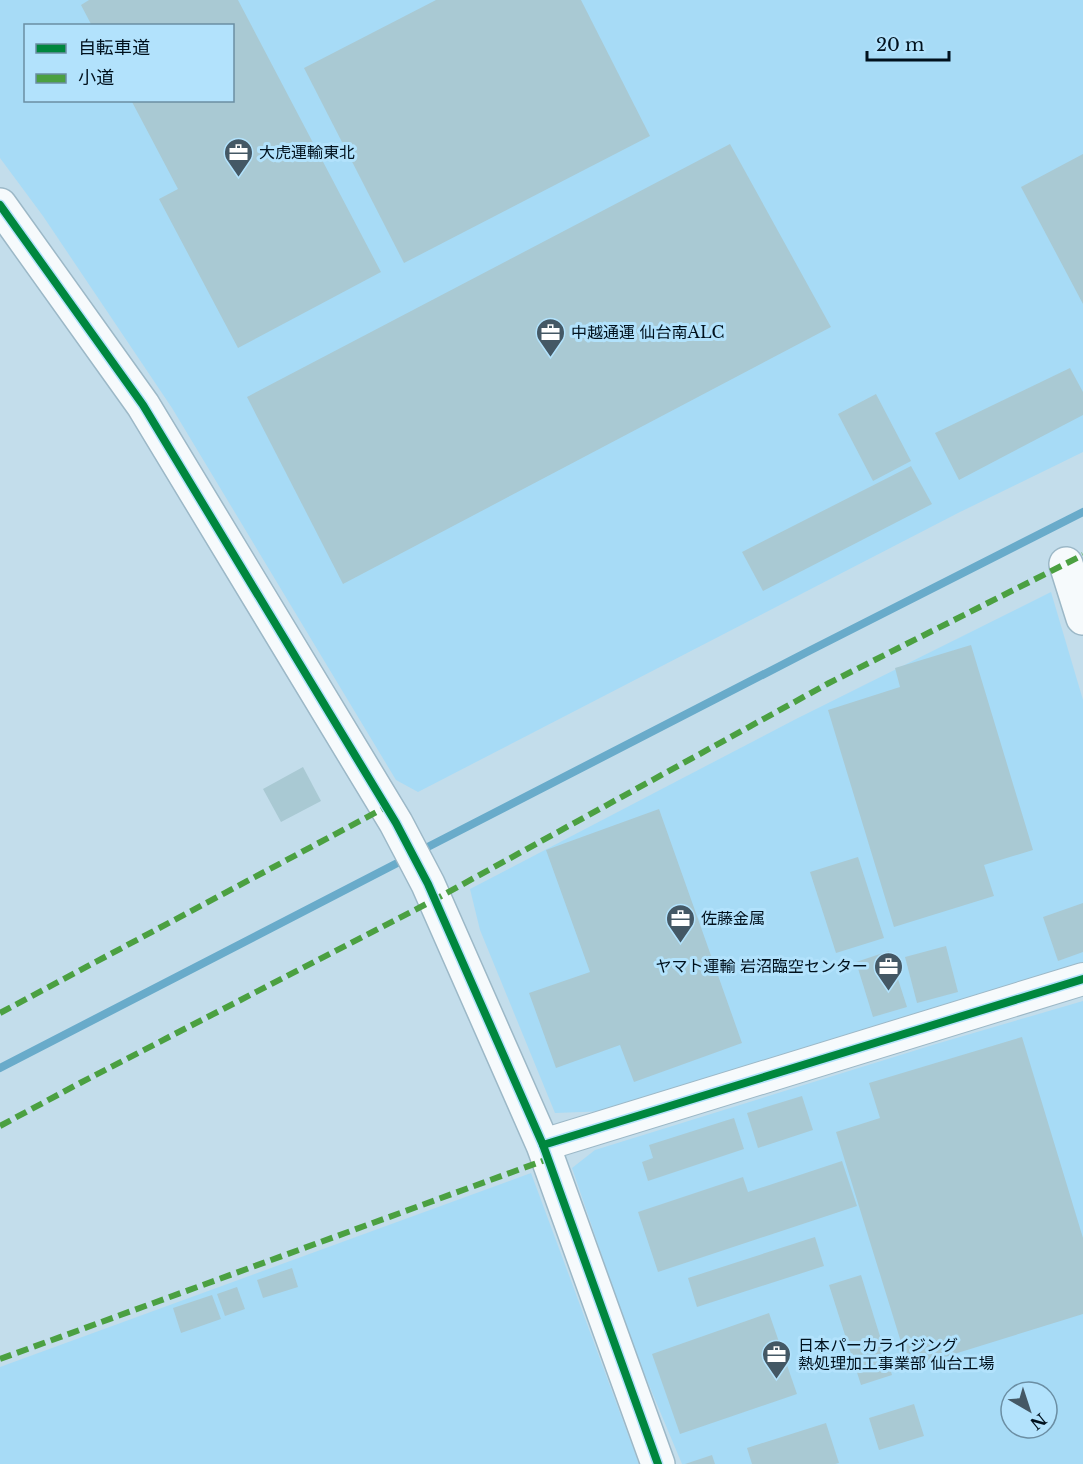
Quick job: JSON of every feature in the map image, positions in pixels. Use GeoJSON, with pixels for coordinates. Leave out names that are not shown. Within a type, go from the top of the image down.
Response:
{"type":"FeatureCollection","features":[{"type":"Feature","properties":{"kind":"street"},"geometry":{"type":"LineString","coordinates":[[0,205],[143,405],[396,823],[428,884],[543,1145],[658,1464]]}},
{"type":"Feature","properties":{"kind":"street"},"geometry":{"type":"LineString","coordinates":[[1066,564],[1083,618]]}},
{"type":"Feature","properties":{"kind":"street"},"geometry":{"type":"LineString","coordinates":[[543,1145],[1083,979]]}},
{"type":"Feature","properties":{"kind":"shaded area"},"geometry":{"type":"Polygon","coordinates":[[[0,0],[1083,0],[1083,452],[958,513],[418,792],[396,780],[172,408],[43,216],[0,158],[0,0]]]}},
{"type":"Feature","properties":{"kind":"shaded area"},"geometry":{"type":"Polygon","coordinates":[[[1051,592],[1083,700],[1083,963],[609,1111],[555,1113],[480,930],[470,889],[796,719],[1051,592]]]}},
{"type":"Feature","properties":{"kind":"shaded area"},"geometry":{"type":"Polygon","coordinates":[[[1083,1001],[1083,1464],[682,1464],[633,1347],[572,1168],[595,1150],[936,1044],[1083,1001]]]}},
{"type":"Feature","properties":{"kind":"shaded area"},"geometry":{"type":"Polygon","coordinates":[[[531,1173],[639,1464],[0,1464],[0,1367],[531,1173]]]}},
{"type":"Feature","properties":{"kind":"building"},"geometry":{"type":"Polygon","coordinates":[[[89,0],[238,0],[381,272],[238,348],[159,199],[178,189],[132,102],[234,102],[234,24],[91,24],[81,5],[89,0]]]}},
{"type":"Feature","properties":{"kind":"building"},"geometry":{"type":"Polygon","coordinates":[[[436,0],[581,0],[650,136],[404,263],[304,68],[436,0]]]}},
{"type":"Feature","properties":{"kind":"building"},"geometry":{"type":"Polygon","coordinates":[[[730,144],[831,327],[343,584],[247,397],[730,144]]]}},
{"type":"Feature","properties":{"kind":"building"},"geometry":{"type":"Polygon","coordinates":[[[1083,154],[1083,304],[1021,187],[1083,154]]]}},
{"type":"Feature","properties":{"kind":"building"},"geometry":{"type":"Polygon","coordinates":[[[1070,368],[1083,392],[1083,415],[959,480],[935,433],[1070,368]]]}},
{"type":"Feature","properties":{"kind":"building"},"geometry":{"type":"Polygon","coordinates":[[[876,394],[911,461],[873,481],[838,414],[876,394]]]}},
{"type":"Feature","properties":{"kind":"building"},"geometry":{"type":"Polygon","coordinates":[[[911,466],[932,504],[763,591],[742,552],[911,466]]]}},
{"type":"Feature","properties":{"kind":"building"},"geometry":{"type":"Polygon","coordinates":[[[971,645],[1033,850],[984,865],[994,896],[894,927],[828,710],[900,687],[895,668],[971,645]]]}},
{"type":"Feature","properties":{"kind":"building"},"geometry":{"type":"Polygon","coordinates":[[[303,767],[321,801],[281,822],[263,789],[303,767]]]}},
{"type":"Feature","properties":{"kind":"building"},"geometry":{"type":"Polygon","coordinates":[[[659,809],[742,1043],[634,1082],[620,1045],[556,1068],[529,993],[590,972],[546,850],[659,809]]]}},
{"type":"Feature","properties":{"kind":"building"},"geometry":{"type":"Polygon","coordinates":[[[858,857],[884,938],[836,953],[810,872],[858,857]]]}},
{"type":"Feature","properties":{"kind":"building"},"geometry":{"type":"Polygon","coordinates":[[[1083,903],[1083,952],[1058,961],[1043,917],[1083,903]]]}},
{"type":"Feature","properties":{"kind":"building"},"geometry":{"type":"Polygon","coordinates":[[[946,946],[958,992],[917,1003],[905,957],[946,946]]]}},
{"type":"Feature","properties":{"kind":"building"},"geometry":{"type":"Polygon","coordinates":[[[889,951],[907,1007],[873,1017],[856,962],[889,951]]]}},
{"type":"Feature","properties":{"kind":"building"},"geometry":{"type":"Polygon","coordinates":[[[1022,1037],[1083,1238],[1083,1314],[909,1368],[836,1132],[880,1118],[869,1083],[1022,1037]]]}},
{"type":"Feature","properties":{"kind":"building"},"geometry":{"type":"Polygon","coordinates":[[[802,1096],[813,1130],[758,1148],[747,1113],[802,1096]]]}},
{"type":"Feature","properties":{"kind":"building"},"geometry":{"type":"Polygon","coordinates":[[[734,1118],[744,1149],[648,1181],[642,1162],[653,1158],[649,1145],[734,1118]]]}},
{"type":"Feature","properties":{"kind":"building"},"geometry":{"type":"Polygon","coordinates":[[[842,1161],[857,1206],[658,1272],[638,1212],[743,1177],[748,1192],[842,1161]]]}},
{"type":"Feature","properties":{"kind":"building"},"geometry":{"type":"Polygon","coordinates":[[[815,1237],[824,1266],[697,1307],[688,1278],[815,1237]]]}},
{"type":"Feature","properties":{"kind":"building"},"geometry":{"type":"Polygon","coordinates":[[[292,1268],[298,1287],[263,1298],[257,1280],[292,1268]]]}},
{"type":"Feature","properties":{"kind":"building"},"geometry":{"type":"Polygon","coordinates":[[[861,1275],[892,1375],[861,1385],[829,1285],[861,1275]]]}},
{"type":"Feature","properties":{"kind":"building"},"geometry":{"type":"Polygon","coordinates":[[[237,1287],[245,1309],[225,1316],[217,1294],[237,1287]]]}},
{"type":"Feature","properties":{"kind":"building"},"geometry":{"type":"Polygon","coordinates":[[[212,1295],[221,1319],[181,1333],[173,1308],[212,1295]]]}},
{"type":"Feature","properties":{"kind":"building"},"geometry":{"type":"Polygon","coordinates":[[[769,1313],[797,1394],[680,1434],[652,1354],[769,1313]]]}},
{"type":"Feature","properties":{"kind":"building"},"geometry":{"type":"Polygon","coordinates":[[[914,1404],[924,1436],[879,1450],[869,1418],[914,1404]]]}},
{"type":"Feature","properties":{"kind":"building"},"geometry":{"type":"Polygon","coordinates":[[[826,1423],[839,1463],[752,1464],[747,1448],[826,1423]]]}},
{"type":"Feature","properties":{"kind":"building"},"geometry":{"type":"Polygon","coordinates":[[[712,1455],[715,1464],[685,1464],[712,1455]]]}},
{"type":"Feature","properties":{"kind":"waterway"},"geometry":{"type":"LineString","coordinates":[[418,852],[1083,512]]}},
{"type":"Feature","properties":{"kind":"waterway"},"geometry":{"type":"LineString","coordinates":[[0,1068],[407,858]]}},
{"type":"Feature","properties":{"kind":"marked path"},"geometry":{"type":"LineString","coordinates":[[0,1126],[434,900],[829,683],[1083,555]]}},
{"type":"Feature","properties":{"kind":"marked path"},"geometry":{"type":"LineString","coordinates":[[0,1013],[386,807]]}},
{"type":"Feature","properties":{"kind":"marked path"},"geometry":{"type":"LineString","coordinates":[[0,1359],[548,1159]]}},
{"type":"Feature","properties":{"kind":"cycle path"},"geometry":{"type":"LineString","coordinates":[[0,205],[143,405],[396,823],[428,884],[543,1145],[658,1464]]}},
{"type":"Feature","properties":{"kind":"cycle path"},"geometry":{"type":"LineString","coordinates":[[543,1145],[1083,979]]}},
{"type":"Feature","properties":{"kind":"place","name":"大虎運輸東北"},"geometry":{"type":"Point","coordinates":[238,178]}},
{"type":"Feature","properties":{"kind":"place","name":"中越通運 仙台南ALC"},"geometry":{"type":"Point","coordinates":[550,358]}},
{"type":"Feature","properties":{"kind":"place","name":"佐藤金属"},"geometry":{"type":"Point","coordinates":[680,944]}},
{"type":"Feature","properties":{"kind":"place","name":"ヤマト運輸 岩沼臨空センター"},"geometry":{"type":"Point","coordinates":[889,992]}},
{"type":"Feature","properties":{"kind":"place","name":"日本パーカライジング 熱処理加工事業部 仙台工場"},"geometry":{"type":"Point","coordinates":[777,1380]}}]}
